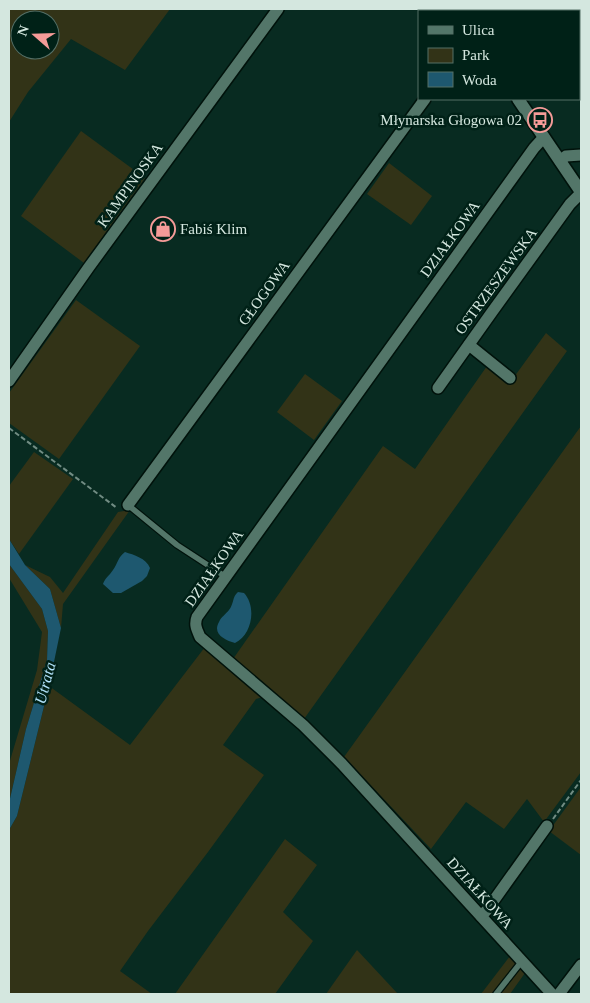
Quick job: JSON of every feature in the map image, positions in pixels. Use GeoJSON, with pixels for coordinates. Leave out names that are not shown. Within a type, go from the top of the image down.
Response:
{"type":"FeatureCollection","features":[{"type":"Feature","properties":{"kind":"street","name":"KAMPINOSKA"},"geometry":{"type":"LineString","coordinates":[[9,381],[95,259],[278,9]]}},
{"type":"Feature","properties":{"kind":"street","name":"GŁOGOWA"},"geometry":{"type":"LineString","coordinates":[[128,506],[424,100]]}},
{"type":"Feature","properties":{"kind":"street"},"geometry":{"type":"LineString","coordinates":[[519,100],[581,192]]}},
{"type":"Feature","properties":{"kind":"street","name":"DZIAŁKOWA"},"geometry":{"type":"LineString","coordinates":[[544,137],[528,156],[195,622],[200,637],[303,724],[342,764],[552,994]]}},
{"type":"Feature","properties":{"kind":"street"},"geometry":{"type":"LineString","coordinates":[[560,161],[565,157],[581,155]]}},
{"type":"Feature","properties":{"kind":"street","name":"OSTRZESZEWSKA"},"geometry":{"type":"LineString","coordinates":[[438,388],[570,204],[581,192]]}},
{"type":"Feature","properties":{"kind":"street"},"geometry":{"type":"LineString","coordinates":[[469,345],[510,378]]}},
{"type":"Feature","properties":{"kind":"street"},"geometry":{"type":"LineString","coordinates":[[481,916],[547,826]]}},
{"type":"Feature","properties":{"kind":"street"},"geometry":{"type":"LineString","coordinates":[[559,994],[581,965]]}},
{"type":"Feature","properties":{"kind":"lane"},"geometry":{"type":"LineString","coordinates":[[128,506],[177,545],[226,577]]}},
{"type":"Feature","properties":{"kind":"lane"},"geometry":{"type":"LineString","coordinates":[[496,994],[522,961]]}},
{"type":"Feature","properties":{"kind":"path"},"geometry":{"type":"LineString","coordinates":[[9,428],[116,507],[125,509],[128,506]]}},
{"type":"Feature","properties":{"kind":"path"},"geometry":{"type":"LineString","coordinates":[[547,826],[581,780]]}},
{"type":"Feature","properties":{"kind":"green space"},"geometry":{"type":"Polygon","coordinates":[[[9,9],[170,9],[125,70],[71,39],[60,53],[60,10],[10,10],[10,60],[54,60],[28,92],[9,122],[9,9]]]}},
{"type":"Feature","properties":{"kind":"green space"},"geometry":{"type":"Polygon","coordinates":[[[81,131],[145,178],[84,263],[21,216],[81,131]]]}},
{"type":"Feature","properties":{"kind":"green space"},"geometry":{"type":"Polygon","coordinates":[[[389,163],[432,196],[411,225],[367,194],[389,163]]]}},
{"type":"Feature","properties":{"kind":"green space"},"geometry":{"type":"Polygon","coordinates":[[[76,300],[140,346],[59,459],[9,423],[9,393],[76,300]]]}},
{"type":"Feature","properties":{"kind":"green space"},"geometry":{"type":"Polygon","coordinates":[[[546,333],[567,351],[304,719],[233,659],[383,446],[415,469],[487,366],[509,384],[546,333]]]}},
{"type":"Feature","properties":{"kind":"green space"},"geometry":{"type":"Polygon","coordinates":[[[305,374],[342,401],[314,440],[277,412],[305,374]]]}},
{"type":"Feature","properties":{"kind":"green space"},"geometry":{"type":"Polygon","coordinates":[[[581,426],[581,772],[544,822],[527,799],[504,829],[466,802],[431,849],[344,757],[581,426]]]}},
{"type":"Feature","properties":{"kind":"green space"},"geometry":{"type":"Polygon","coordinates":[[[34,452],[73,479],[19,554],[9,539],[9,486],[34,452]]]}},
{"type":"Feature","properties":{"kind":"green space"},"geometry":{"type":"Polygon","coordinates":[[[130,510],[63,604],[61,628],[50,589],[25,565],[50,577],[63,593],[118,512],[130,510]]]}},
{"type":"Feature","properties":{"kind":"green space"},"geometry":{"type":"Polygon","coordinates":[[[9,564],[42,609],[48,631],[47,660],[26,729],[9,803],[9,764],[37,670],[42,632],[9,578],[9,564]]]}},
{"type":"Feature","properties":{"kind":"green space"},"geometry":{"type":"Polygon","coordinates":[[[205,647],[263,697],[256,699],[223,745],[264,775],[120,971],[152,994],[9,994],[9,830],[17,816],[49,686],[130,745],[205,647]]]}},
{"type":"Feature","properties":{"kind":"green space"},"geometry":{"type":"Polygon","coordinates":[[[581,787],[581,855],[549,831],[581,787]]]}},
{"type":"Feature","properties":{"kind":"green space"},"geometry":{"type":"Polygon","coordinates":[[[285,839],[317,865],[283,912],[313,941],[275,994],[175,994],[285,839]]]}},
{"type":"Feature","properties":{"kind":"green space"},"geometry":{"type":"Polygon","coordinates":[[[357,950],[398,994],[326,994],[357,950]]]}},
{"type":"Feature","properties":{"kind":"green space"},"geometry":{"type":"Polygon","coordinates":[[[510,956],[525,973],[510,994],[481,994],[510,956]]]}},
{"type":"Feature","properties":{"kind":"water","name":"Utrata"},"geometry":{"type":"Polygon","coordinates":[[[9,539],[25,565],[50,589],[61,628],[49,686],[17,816],[9,830],[9,803],[26,729],[47,660],[48,631],[42,609],[9,564],[9,539]]]}},
{"type":"Feature","properties":{"kind":"water"},"geometry":{"type":"Polygon","coordinates":[[[125,552],[143,559],[150,568],[147,576],[142,581],[121,593],[113,593],[103,584],[125,552]]]}},
{"type":"Feature","properties":{"kind":"water"},"geometry":{"type":"Polygon","coordinates":[[[238,592],[244,593],[248,599],[251,620],[245,634],[235,643],[221,636],[218,633],[217,626],[231,608],[238,592]]]}},
{"type":"Feature","properties":{"kind":"place","name":"Młynarska Głogowa 02"},"geometry":{"type":"Point","coordinates":[540,120]}},
{"type":"Feature","properties":{"kind":"place","name":"Fabiś Klim"},"geometry":{"type":"Point","coordinates":[163,229]}}]}
